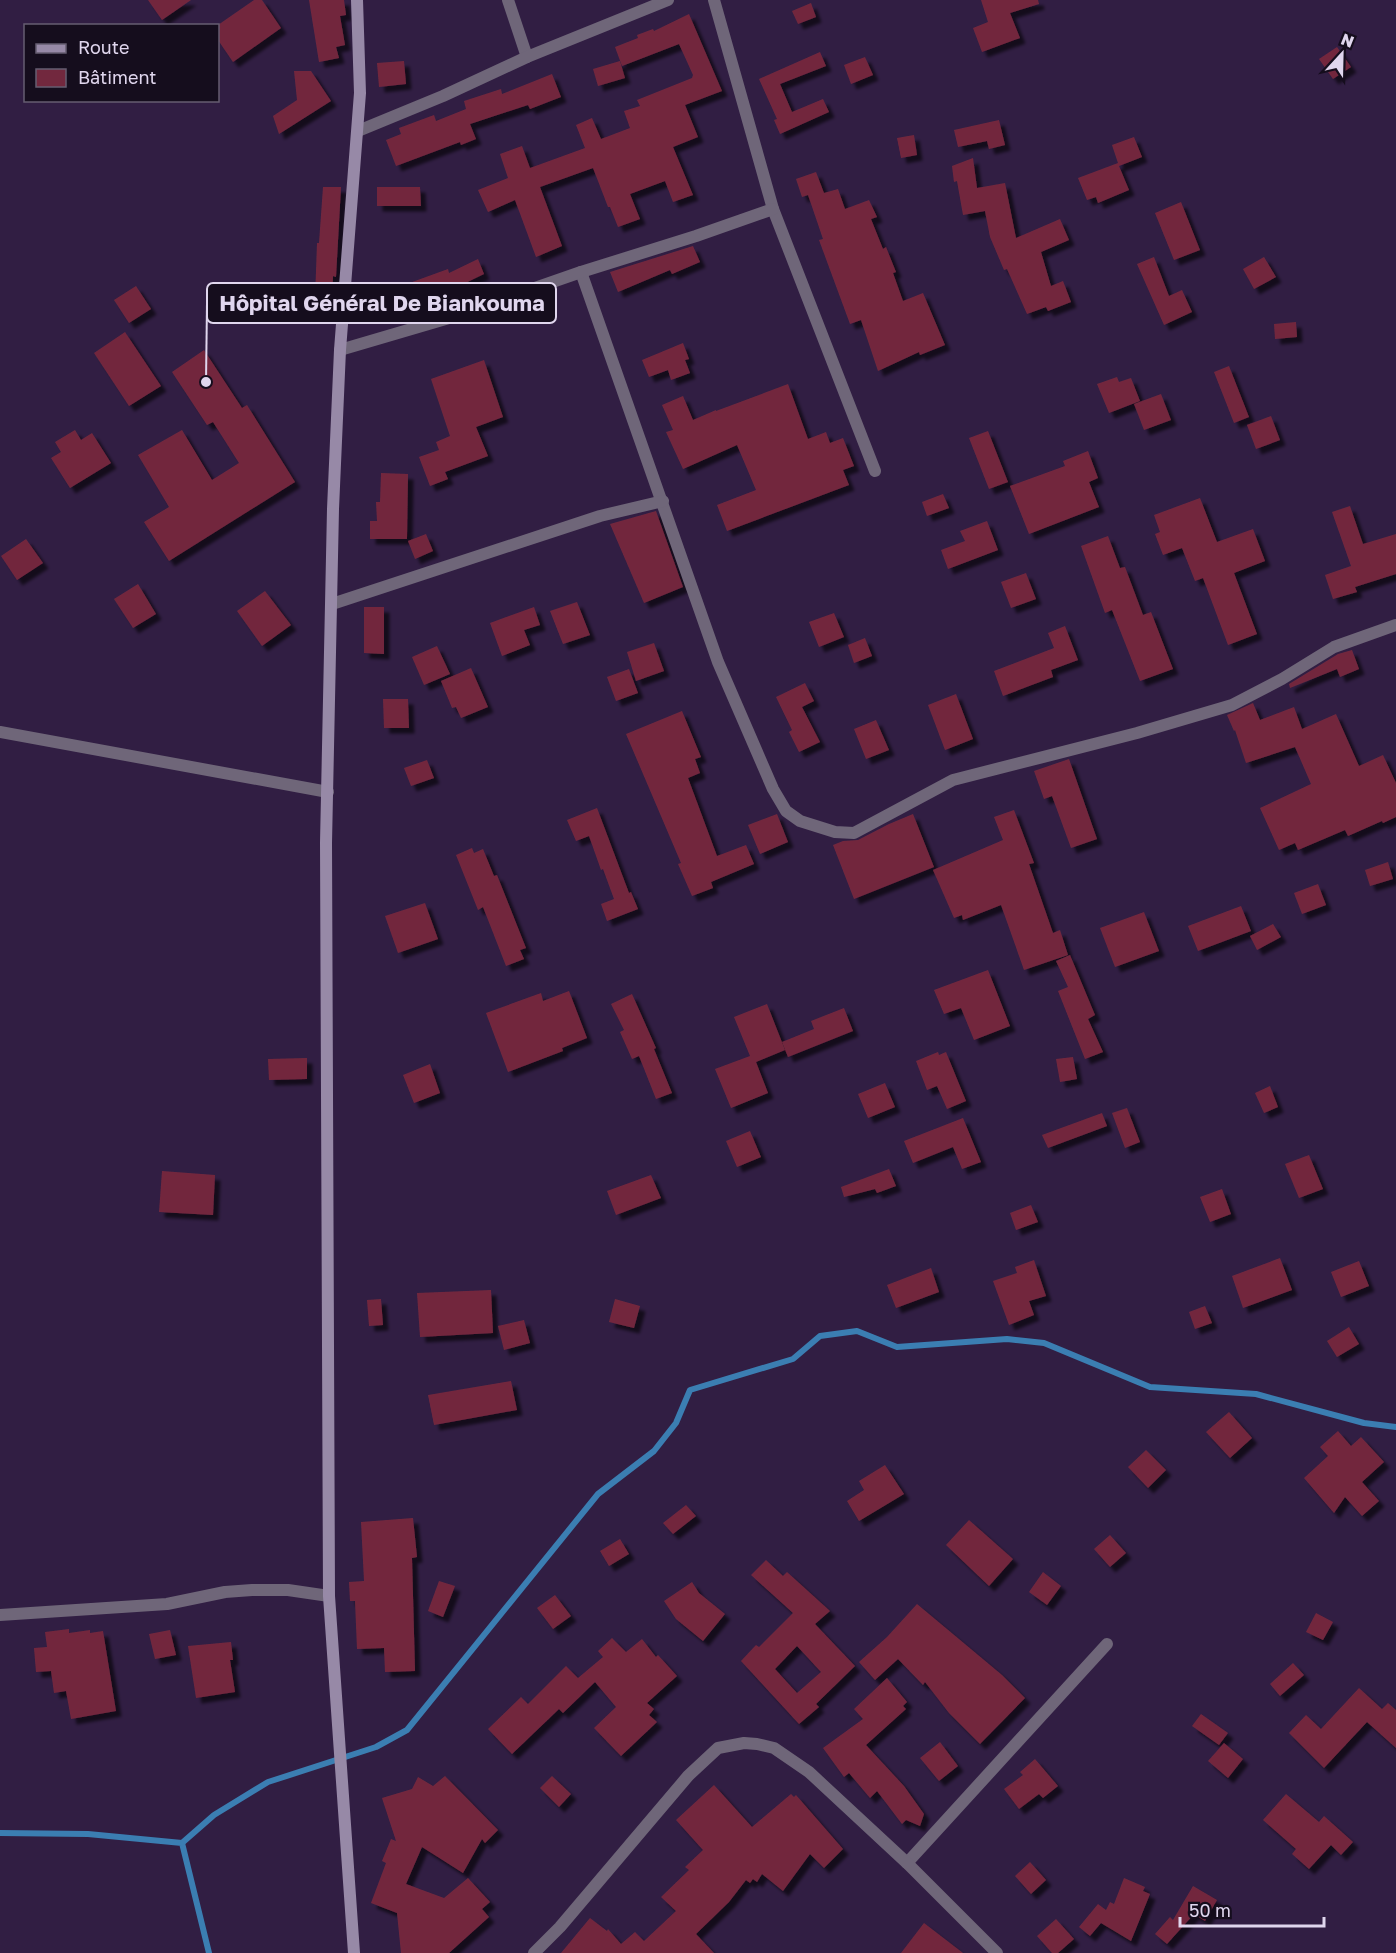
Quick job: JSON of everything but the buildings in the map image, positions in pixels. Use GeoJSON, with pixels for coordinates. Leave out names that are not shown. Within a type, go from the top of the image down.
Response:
{"type":"FeatureCollection","features":[{"type":"Feature","properties":{"kind":"street"},"geometry":{"type":"LineString","coordinates":[[354,1953],[329,1596],[328,792],[333,509],[340,350],[358,131],[360,44],[357,0]]}},
{"type":"Feature","properties":{"kind":"street"},"geometry":{"type":"LineString","coordinates":[[508,0],[528,57]]}},
{"type":"Feature","properties":{"kind":"street"},"geometry":{"type":"LineString","coordinates":[[358,131],[443,96],[528,57],[668,0]]}},
{"type":"Feature","properties":{"kind":"street"},"geometry":{"type":"LineString","coordinates":[[714,0],[773,208],[875,471]]}},
{"type":"Feature","properties":{"kind":"street"},"geometry":{"type":"LineString","coordinates":[[340,350],[449,318],[773,208]]}},
{"type":"Feature","properties":{"kind":"street"},"geometry":{"type":"LineString","coordinates":[[581,272],[663,501],[717,662],[773,789],[786,811],[800,821],[835,832],[854,833],[953,780],[1137,733],[1232,705],[1282,679],[1334,647],[1396,626]]}},
{"type":"Feature","properties":{"kind":"street"},"geometry":{"type":"LineString","coordinates":[[332,604],[600,516],[663,501]]}},
{"type":"Feature","properties":{"kind":"street"},"geometry":{"type":"LineString","coordinates":[[0,732],[328,792]]}},
{"type":"Feature","properties":{"kind":"street"},"geometry":{"type":"LineString","coordinates":[[0,1615],[167,1605],[225,1592],[252,1590],[288,1590],[329,1596]]}},
{"type":"Feature","properties":{"kind":"street"},"geometry":{"type":"LineString","coordinates":[[907,1863],[1107,1644]]}},
{"type":"Feature","properties":{"kind":"street"},"geometry":{"type":"LineString","coordinates":[[534,1953],[560,1927],[688,1776],[717,1748],[730,1744],[757,1743],[774,1748],[808,1772],[907,1863],[997,1953]]}},
{"type":"Feature","properties":{"kind":"waterway"},"geometry":{"type":"LineString","coordinates":[[182,1843],[214,1815],[268,1782],[376,1747],[407,1730],[598,1494],[654,1451],[676,1423],[690,1390],[793,1359],[820,1336],[857,1331],[897,1347],[1007,1339],[1044,1343],[1150,1387],[1256,1394],[1364,1423],[1396,1427]]}},
{"type":"Feature","properties":{"kind":"waterway"},"geometry":{"type":"LineString","coordinates":[[0,1833],[88,1834],[182,1843],[209,1953]]}},
{"type":"Feature","properties":{"kind":"place","name":"Hôpital Général De Biankouma"},"geometry":{"type":"Point","coordinates":[206,382]}}]}
